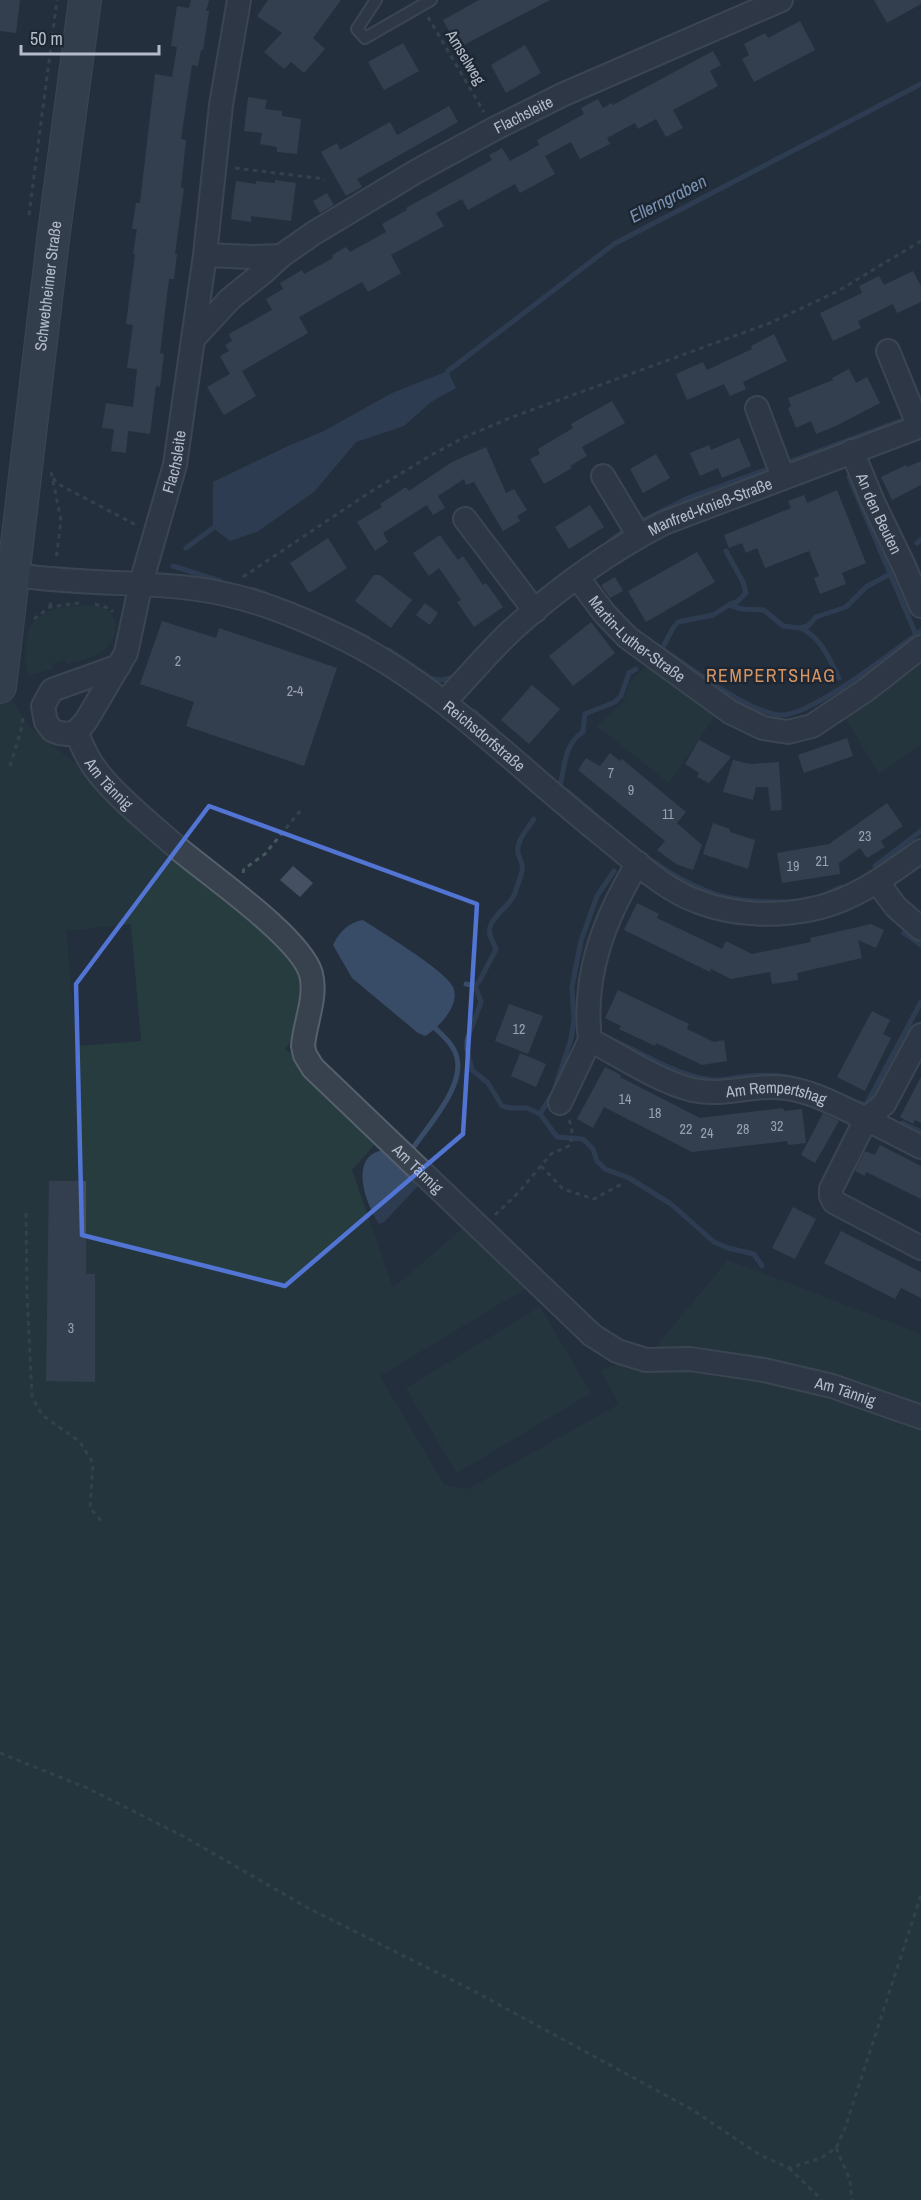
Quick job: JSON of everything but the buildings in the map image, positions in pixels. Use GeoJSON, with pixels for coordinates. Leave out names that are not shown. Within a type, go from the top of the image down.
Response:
{"type":"FeatureCollection","features":[{"type":"Feature","properties":{"kind":"main road","name":"Schwebheimer Straße"},"geometry":{"type":"LineString","coordinates":[[0,687],[7,573],[38,480],[53,240],[85,0]]}},
{"type":"Feature","properties":{"kind":"main road"},"geometry":{"type":"LineString","coordinates":[[0,519],[38,480]]}},
{"type":"Feature","properties":{"kind":"street","name":"Flachsleite"},"geometry":{"type":"LineString","coordinates":[[76,732],[86,721],[119,666],[130,639],[141,583],[176,465],[205,255],[222,105],[239,0]]}},
{"type":"Feature","properties":{"kind":"street","name":"Flachsleite"},"geometry":{"type":"LineString","coordinates":[[194,338],[230,299],[281,256],[314,233],[417,171],[562,95],[781,0]]}},
{"type":"Feature","properties":{"kind":"street"},"geometry":{"type":"LineString","coordinates":[[205,255],[281,256]]}},
{"type":"Feature","properties":{"kind":"street","name":"Manfred-Knieß-Straße"},"geometry":{"type":"LineString","coordinates":[[445,701],[497,645],[535,611],[577,577],[639,536],[664,523],[920,426],[888,351]]}},
{"type":"Feature","properties":{"kind":"street","name":"Manfred-Knieß-Straße"},"geometry":{"type":"LineString","coordinates":[[757,408],[783,477]]}},
{"type":"Feature","properties":{"kind":"street","name":"An den Beuten"},"geometry":{"type":"LineString","coordinates":[[852,451],[921,606]]}},
{"type":"Feature","properties":{"kind":"street","name":"Manfred-Knieß-Straße"},"geometry":{"type":"LineString","coordinates":[[603,476],[639,536]]}},
{"type":"Feature","properties":{"kind":"street"},"geometry":{"type":"LineString","coordinates":[[465,519],[535,611]]}},
{"type":"Feature","properties":{"kind":"street","name":"Reichsdorfstraße"},"geometry":{"type":"LineString","coordinates":[[7,573],[53,580],[141,583],[199,589],[260,603],[291,614],[370,653],[445,701],[557,799],[663,883],[696,902],[726,910],[755,914],[783,914],[818,908],[846,898],[877,882],[921,851]]}},
{"type":"Feature","properties":{"kind":"street","name":"Martin-Luther-Straße"},"geometry":{"type":"LineString","coordinates":[[577,577],[605,614],[627,637],[730,712],[762,728],[788,732],[812,726],[866,690],[921,647]]}},
{"type":"Feature","properties":{"kind":"street"},"geometry":{"type":"LineString","coordinates":[[76,732],[59,734],[52,730],[46,722],[44,713],[43,706],[47,697],[52,690],[119,666]]}},
{"type":"Feature","properties":{"kind":"street","name":"Am Tännig"},"geometry":{"type":"LineString","coordinates":[[76,732],[92,765],[117,793],[180,850],[294,946],[310,971],[313,990],[303,1046],[305,1055],[313,1068],[592,1335],[617,1351],[646,1360],[690,1359],[764,1370],[832,1386],[921,1418]]}},
{"type":"Feature","properties":{"kind":"street"},"geometry":{"type":"LineString","coordinates":[[560,1103],[590,1040],[587,1015],[592,966],[606,921],[638,863]]}},
{"type":"Feature","properties":{"kind":"street"},"geometry":{"type":"LineString","coordinates":[[877,882],[896,907],[921,930]]}},
{"type":"Feature","properties":{"kind":"street"},"geometry":{"type":"LineString","coordinates":[[921,1035],[884,1104],[866,1119],[831,1189],[834,1202],[921,1248]]}},
{"type":"Feature","properties":{"kind":"street","name":"Am Rempertshag"},"geometry":{"type":"LineString","coordinates":[[590,1040],[674,1084],[714,1093],[765,1087],[787,1088],[822,1099],[921,1147]]}},
{"type":"Feature","properties":{"kind":"lane"},"geometry":{"type":"LineString","coordinates":[[376,0],[357,29],[365,38],[426,3]]}},
{"type":"Feature","properties":{"kind":"path","name":"Amselweg"},"geometry":{"type":"LineString","coordinates":[[426,3],[494,129]]}},
{"type":"Feature","properties":{"kind":"path"},"geometry":{"type":"LineString","coordinates":[[215,166],[325,179]]}},
{"type":"Feature","properties":{"kind":"path"},"geometry":{"type":"LineString","coordinates":[[247,582],[238,581],[367,494],[467,436],[515,416],[770,323],[838,291],[921,241]]}},
{"type":"Feature","properties":{"kind":"path"},"geometry":{"type":"LineString","coordinates":[[38,480],[60,485],[119,518],[156,534]]}},
{"type":"Feature","properties":{"kind":"path"},"geometry":{"type":"LineString","coordinates":[[50,607],[80,603]]}},
{"type":"Feature","properties":{"kind":"path"},"geometry":{"type":"LineString","coordinates":[[89,603],[111,609],[117,618]]}},
{"type":"Feature","properties":{"kind":"path"},"geometry":{"type":"LineString","coordinates":[[235,894],[244,869],[265,854],[300,811]]}},
{"type":"Feature","properties":{"kind":"path"},"geometry":{"type":"LineString","coordinates":[[480,1228],[519,1192],[551,1154],[571,1145],[572,1126],[560,1103]]}},
{"type":"Feature","properties":{"kind":"path"},"geometry":{"type":"LineString","coordinates":[[541,1166],[563,1189],[594,1199],[622,1184]]}},
{"type":"Feature","properties":{"kind":"path"},"geometry":{"type":"LineString","coordinates":[[26,1213],[32,1396],[42,1415],[80,1442],[93,1463],[90,1508],[103,1523]]}},
{"type":"Feature","properties":{"kind":"path"},"geometry":{"type":"LineString","coordinates":[[0,1754],[87,1788],[183,1836],[309,1908],[472,1990],[671,2098],[760,2155],[789,2168],[822,2200]]}},
{"type":"Feature","properties":{"kind":"path"},"geometry":{"type":"LineString","coordinates":[[789,2168],[821,2158],[836,2148],[845,2128],[921,1895]]}},
{"type":"Feature","properties":{"kind":"path"},"geometry":{"type":"LineString","coordinates":[[836,2148],[850,2180],[852,2200]]}},
{"type":"Feature","properties":{"kind":"highlighted area"},"geometry":{"type":"Polygon","coordinates":[[[209,806],[477,904],[463,1134],[285,1286],[82,1235],[76,984],[209,806]]]}},
{"type":"Feature","properties":{"kind":"green space"},"geometry":{"type":"Polygon","coordinates":[[[79,606],[100,607],[113,617],[114,635],[108,647],[90,658],[67,664],[65,660],[51,664],[53,669],[30,675],[27,670],[26,652],[27,639],[34,622],[48,612],[79,606]]]}},
{"type":"Feature","properties":{"kind":"green space"},"geometry":{"type":"Polygon","coordinates":[[[654,658],[721,707],[669,783],[597,726],[624,701],[629,683],[654,658]]]}},
{"type":"Feature","properties":{"kind":"green space"},"geometry":{"type":"Polygon","coordinates":[[[921,662],[921,744],[879,774],[844,715],[921,662]]]}},
{"type":"Feature","properties":{"kind":"green space"},"geometry":{"type":"Polygon","coordinates":[[[0,683],[29,726],[124,803],[270,928],[304,978],[296,1035],[285,1049],[302,1061],[378,1141],[352,1170],[393,1288],[463,1228],[528,1287],[380,1376],[444,1485],[468,1489],[619,1404],[600,1370],[649,1355],[728,1260],[921,1334],[921,2200],[0,2200],[0,683]],[[131,924],[66,931],[77,1046],[141,1041],[131,924]]]}},
{"type":"Feature","properties":{"kind":"green space"},"geometry":{"type":"Polygon","coordinates":[[[540,1307],[591,1393],[457,1473],[406,1388],[540,1307]]]}},
{"type":"Feature","properties":{"kind":"water"},"geometry":{"type":"Polygon","coordinates":[[[448,371],[456,388],[431,402],[404,426],[356,442],[314,492],[257,532],[230,541],[213,528],[213,482],[324,431],[392,393],[448,371]]]}},
{"type":"Feature","properties":{"kind":"water"},"geometry":{"type":"Polygon","coordinates":[[[363,920],[426,961],[453,987],[454,1001],[447,1015],[425,1036],[418,1033],[352,978],[333,945],[345,928],[363,920]]]}},
{"type":"Feature","properties":{"kind":"water"},"geometry":{"type":"Polygon","coordinates":[[[384,1150],[418,1186],[384,1222],[379,1224],[365,1193],[363,1170],[366,1161],[373,1154],[384,1150]]]}},
{"type":"Feature","properties":{"kind":"waterway","name":"Ellerngraben"},"geometry":{"type":"LineString","coordinates":[[448,371],[614,244],[921,84]]}},
{"type":"Feature","properties":{"kind":"waterway"},"geometry":{"type":"LineString","coordinates":[[789,462],[900,421]]}},
{"type":"Feature","properties":{"kind":"waterway"},"geometry":{"type":"LineString","coordinates":[[644,520],[688,498],[765,470]]}},
{"type":"Feature","properties":{"kind":"waterway"},"geometry":{"type":"LineString","coordinates":[[849,477],[917,637]]}},
{"type":"Feature","properties":{"kind":"waterway","name":"Ellerngraben"},"geometry":{"type":"LineString","coordinates":[[186,548],[213,528]]}},
{"type":"Feature","properties":{"kind":"waterway"},"geometry":{"type":"LineString","coordinates":[[610,541],[621,533]]}},
{"type":"Feature","properties":{"kind":"waterway"},"geometry":{"type":"LineString","coordinates":[[917,543],[921,540]]}},
{"type":"Feature","properties":{"kind":"waterway"},"geometry":{"type":"LineString","coordinates":[[726,551],[743,582],[746,593],[737,602],[730,604]]}},
{"type":"Feature","properties":{"kind":"waterway"},"geometry":{"type":"LineString","coordinates":[[173,566],[220,581]]}},
{"type":"Feature","properties":{"kind":"waterway"},"geometry":{"type":"LineString","coordinates":[[662,649],[678,622],[713,615],[729,605],[742,609],[764,610],[783,626],[800,628],[808,626],[816,617],[846,607],[866,587],[892,573]]}},
{"type":"Feature","properties":{"kind":"waterway"},"geometry":{"type":"LineString","coordinates":[[251,589],[266,594]]}},
{"type":"Feature","properties":{"kind":"waterway"},"geometry":{"type":"LineString","coordinates":[[345,627],[368,638]]}},
{"type":"Feature","properties":{"kind":"waterway"},"geometry":{"type":"LineString","coordinates":[[801,628],[819,643],[839,678]]}},
{"type":"Feature","properties":{"kind":"waterway"},"geometry":{"type":"LineString","coordinates":[[655,644],[733,696],[765,712],[779,715],[793,713],[830,695],[921,631]]}},
{"type":"Feature","properties":{"kind":"waterway"},"geometry":{"type":"LineString","coordinates":[[389,650],[432,679],[451,678]]}},
{"type":"Feature","properties":{"kind":"waterway"},"geometry":{"type":"LineString","coordinates":[[560,786],[569,749],[583,732],[585,714],[615,702],[621,696],[629,673],[636,669]]}},
{"type":"Feature","properties":{"kind":"waterway"},"geometry":{"type":"LineString","coordinates":[[475,712],[496,731]]}},
{"type":"Feature","properties":{"kind":"waterway"},"geometry":{"type":"LineString","coordinates":[[567,791],[651,860],[688,882],[707,891],[735,899],[785,902]]}},
{"type":"Feature","properties":{"kind":"waterway"},"geometry":{"type":"LineString","coordinates":[[475,986],[496,949],[490,936],[490,927],[513,898],[522,868],[518,853],[519,844],[534,819]]}},
{"type":"Feature","properties":{"kind":"waterway"},"geometry":{"type":"LineString","coordinates":[[875,866],[921,831]]}},
{"type":"Feature","properties":{"kind":"waterway"},"geometry":{"type":"LineString","coordinates":[[540,1114],[554,1091],[571,1039],[574,1020],[572,987],[581,941],[597,896],[614,871]]}},
{"type":"Feature","properties":{"kind":"waterway"},"geometry":{"type":"LineString","coordinates":[[826,894],[841,887]]}},
{"type":"Feature","properties":{"kind":"waterway"},"geometry":{"type":"LineString","coordinates":[[904,933],[921,945]]}},
{"type":"Feature","properties":{"kind":"waterway"},"geometry":{"type":"LineString","coordinates":[[466,984],[475,986]]}},
{"type":"Feature","properties":{"kind":"waterway"},"geometry":{"type":"LineString","coordinates":[[475,986],[481,1002],[467,1040],[467,1049],[472,1070],[488,1083],[502,1106],[527,1108],[540,1114],[557,1137],[583,1139],[593,1149],[597,1161],[605,1169],[629,1178],[671,1204],[714,1242],[754,1254],[762,1266]]}},
{"type":"Feature","properties":{"kind":"waterway"},"geometry":{"type":"LineString","coordinates":[[857,1102],[866,1105],[921,1002]]}},
{"type":"Feature","properties":{"kind":"waterway"},"geometry":{"type":"LineString","coordinates":[[413,1148],[443,1106],[458,1069],[454,1049],[435,1028]]}},
{"type":"Feature","properties":{"kind":"waterway"},"geometry":{"type":"LineString","coordinates":[[610,1039],[673,1069],[699,1078],[720,1080],[772,1075],[804,1081]]}},
{"type":"Feature","properties":{"kind":"waterway"},"geometry":{"type":"LineString","coordinates":[[902,1123],[921,1132]]}},
{"type":"Feature","properties":{"kind":"district","name":"REMPERTSHAG"},"geometry":{"type":"Point","coordinates":[771,676]}}]}
